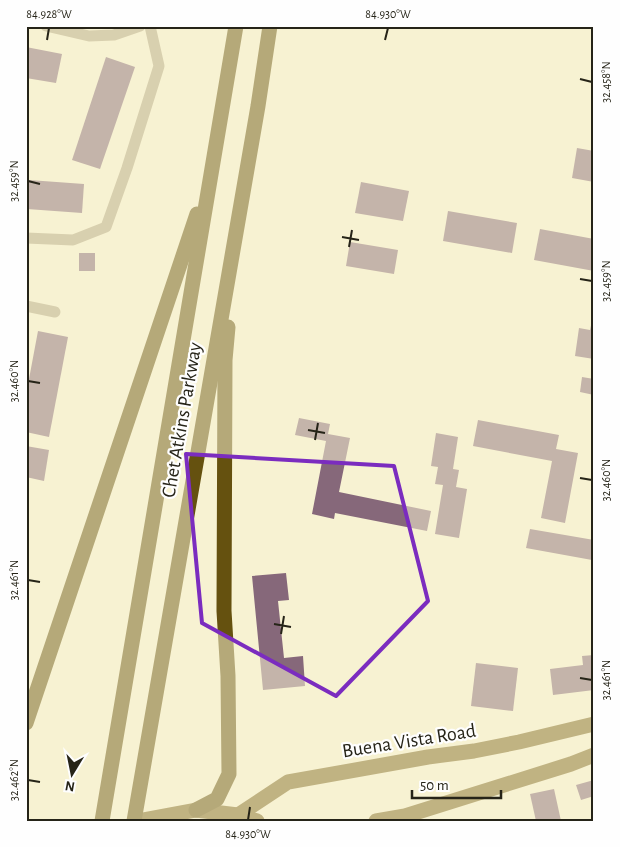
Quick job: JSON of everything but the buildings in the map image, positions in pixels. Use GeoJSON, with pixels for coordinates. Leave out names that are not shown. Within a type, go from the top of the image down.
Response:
{"type":"FeatureCollection","features":[{"type":"Feature","properties":{"kind":"highway","name":"Chet Atkins Parkway"},"geometry":{"type":"LineString","coordinates":[[102,821],[236,26]]}},
{"type":"Feature","properties":{"kind":"highway","name":"Chet Atkins Parkway"},"geometry":{"type":"LineString","coordinates":[[135,821],[270,26]]}},
{"type":"Feature","properties":{"kind":"highway"},"geometry":{"type":"LineString","coordinates":[[196,810],[217,799],[229,774],[228,676],[224,611],[224,360],[249,152]]}},
{"type":"Feature","properties":{"kind":"highway"},"geometry":{"type":"LineString","coordinates":[[26,723],[211,170]]}},
{"type":"Feature","properties":{"kind":"main road","name":"Buena Vista Road"},"geometry":{"type":"LineString","coordinates":[[234,818],[288,782],[428,757],[474,751],[594,724]]}},
{"type":"Feature","properties":{"kind":"main road"},"geometry":{"type":"LineString","coordinates":[[376,821],[406,819],[594,755]]}},
{"type":"Feature","properties":{"kind":"main road"},"geometry":{"type":"LineString","coordinates":[[135,821],[196,810],[257,821]]}},
{"type":"Feature","properties":{"kind":"street"},"geometry":{"type":"LineString","coordinates":[[46,26],[89,36],[114,34],[140,26]]}},
{"type":"Feature","properties":{"kind":"street"},"geometry":{"type":"LineString","coordinates":[[26,238],[73,240],[106,226],[127,168],[159,66],[150,26]]}},
{"type":"Feature","properties":{"kind":"street"},"geometry":{"type":"LineString","coordinates":[[26,306],[56,312]]}},
{"type":"Feature","properties":{"kind":"highlighted area"},"geometry":{"type":"Polygon","coordinates":[[[186,454],[394,466],[428,601],[336,696],[202,623],[186,454]]]}}]}
